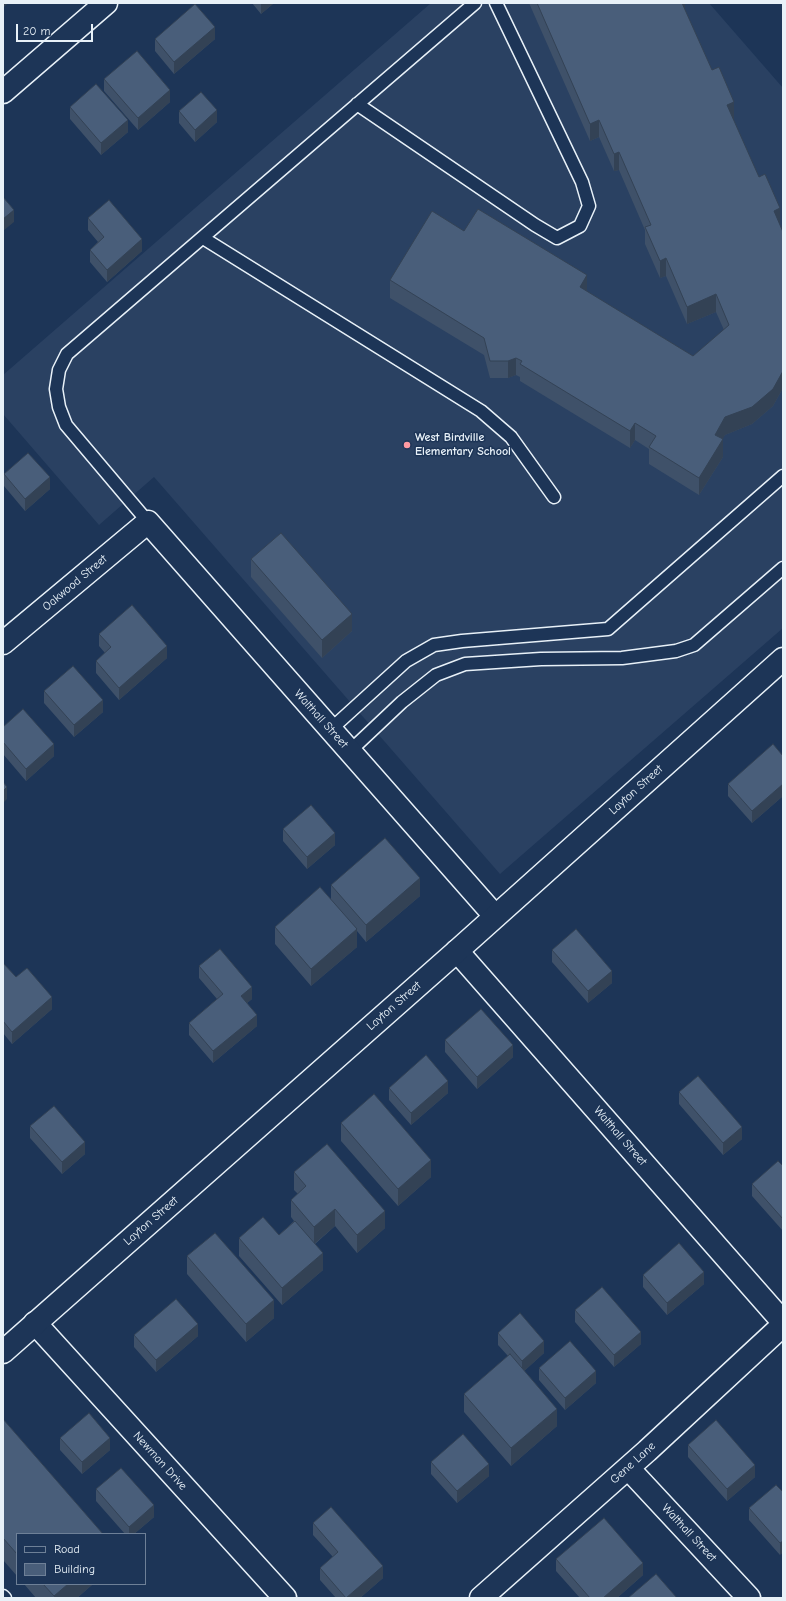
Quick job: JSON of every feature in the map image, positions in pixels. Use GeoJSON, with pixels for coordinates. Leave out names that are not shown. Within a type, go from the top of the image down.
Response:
{"type":"FeatureCollection","features":[{"type":"Feature","properties":{"kind":"street"},"geometry":{"type":"LineString","coordinates":[[3,92],[106,3]]}},
{"type":"Feature","properties":{"kind":"street","name":"Oakwood Street"},"geometry":{"type":"LineString","coordinates":[[3,643],[148,522]]}},
{"type":"Feature","properties":{"kind":"street","name":"Walthall Street"},"geometry":{"type":"LineString","coordinates":[[148,522],[495,916]]}},
{"type":"Feature","properties":{"kind":"street","name":"Layton Street"},"geometry":{"type":"LineString","coordinates":[[3,1352],[457,951],[783,658]]}},
{"type":"Feature","properties":{"kind":"street","name":"Walthall Street"},"geometry":{"type":"LineString","coordinates":[[457,951],[783,1323]]}},
{"type":"Feature","properties":{"kind":"street","name":"Newman Drive"},"geometry":{"type":"LineString","coordinates":[[35,1323],[285,1598]]}},
{"type":"Feature","properties":{"kind":"street","name":"Gene Lane"},"geometry":{"type":"LineString","coordinates":[[481,1598],[628,1468],[783,1323]]}},
{"type":"Feature","properties":{"kind":"street","name":"Walthall Street"},"geometry":{"type":"LineString","coordinates":[[628,1468],[749,1598]]}},
{"type":"Feature","properties":{"kind":"lane"},"geometry":{"type":"LineString","coordinates":[[148,522],[66,424],[59,407],[56,389],[59,370],[68,354],[475,3]]}},
{"type":"Feature","properties":{"kind":"lane"},"geometry":{"type":"LineString","coordinates":[[357,104],[535,225],[557,238],[580,226],[589,206],[582,182],[496,3]]}},
{"type":"Feature","properties":{"kind":"lane"},"geometry":{"type":"LineString","coordinates":[[203,238],[481,411],[511,437],[554,497]]}},
{"type":"Feature","properties":{"kind":"lane"},"geometry":{"type":"LineString","coordinates":[[330,730],[406,661],[434,645],[462,641],[608,629],[783,476]]}},
{"type":"Feature","properties":{"kind":"lane"},"geometry":{"type":"LineString","coordinates":[[350,751],[402,702],[436,675],[465,664],[541,659],[622,658],[676,651],[694,645],[783,568]]}},
{"type":"Feature","properties":{"kind":"shaded area","name":"West Birdville Elementary School"},"geometry":{"type":"Polygon","coordinates":[[[431,3],[709,3],[783,88],[783,628],[500,874],[154,477],[99,525],[3,414],[3,375],[431,3]]]}},
{"type":"Feature","properties":{"kind":"building"},"geometry":{"type":"Polygon","coordinates":[[[537,3],[682,3],[712,70],[719,67],[734,102],[727,105],[759,177],[765,174],[780,208],[774,211],[783,232],[783,371],[773,389],[752,407],[725,417],[715,435],[723,439],[699,478],[649,447],[656,436],[635,423],[630,431],[520,364],[522,361],[516,358],[508,361],[490,361],[484,338],[390,280],[432,211],[464,231],[478,209],[587,275],[580,287],[693,356],[729,325],[716,294],[687,307],[666,258],[660,261],[645,227],[651,225],[619,152],[614,154],[599,120],[590,124],[537,3]]]}},
{"type":"Feature","properties":{"kind":"building"},"geometry":{"type":"Polygon","coordinates":[[[195,4],[215,27],[174,62],[155,39],[195,4]]]}},
{"type":"Feature","properties":{"kind":"building"},"geometry":{"type":"Polygon","coordinates":[[[137,51],[170,90],[138,118],[104,79],[137,51]]]}},
{"type":"Feature","properties":{"kind":"building"},"geometry":{"type":"Polygon","coordinates":[[[96,84],[128,120],[101,143],[70,107],[96,84]]]}},
{"type":"Feature","properties":{"kind":"building"},"geometry":{"type":"Polygon","coordinates":[[[201,92],[217,110],[195,130],[179,111],[201,92]]]}},
{"type":"Feature","properties":{"kind":"building"},"geometry":{"type":"Polygon","coordinates":[[[3,197],[14,210],[3,219],[3,197]]]}},
{"type":"Feature","properties":{"kind":"building"},"geometry":{"type":"Polygon","coordinates":[[[109,200],[142,239],[107,270],[90,250],[104,237],[88,218],[109,200]]]}},
{"type":"Feature","properties":{"kind":"building"},"geometry":{"type":"Polygon","coordinates":[[[28,453],[50,477],[25,499],[4,474],[28,453]]]}},
{"type":"Feature","properties":{"kind":"building"},"geometry":{"type":"Polygon","coordinates":[[[281,533],[352,614],[322,640],[251,559],[281,533]]]}},
{"type":"Feature","properties":{"kind":"building"},"geometry":{"type":"Polygon","coordinates":[[[132,605],[167,646],[119,688],[96,661],[111,647],[99,634],[132,605]]]}},
{"type":"Feature","properties":{"kind":"building"},"geometry":{"type":"Polygon","coordinates":[[[73,666],[103,700],[74,725],[44,691],[73,666]]]}},
{"type":"Feature","properties":{"kind":"building"},"geometry":{"type":"Polygon","coordinates":[[[23,709],[54,744],[26,769],[3,742],[3,727],[23,709]]]}},
{"type":"Feature","properties":{"kind":"building"},"geometry":{"type":"Polygon","coordinates":[[[773,744],[783,756],[783,784],[752,811],[728,784],[773,744]]]}},
{"type":"Feature","properties":{"kind":"building"},"geometry":{"type":"Polygon","coordinates":[[[3,782],[7,787],[3,791],[3,782]]]}},
{"type":"Feature","properties":{"kind":"building"},"geometry":{"type":"Polygon","coordinates":[[[311,805],[335,833],[307,857],[283,829],[311,805]]]}},
{"type":"Feature","properties":{"kind":"building"},"geometry":{"type":"Polygon","coordinates":[[[385,838],[420,878],[366,925],[331,885],[385,838]]]}},
{"type":"Feature","properties":{"kind":"building"},"geometry":{"type":"Polygon","coordinates":[[[320,887],[357,929],[311,969],[275,927],[320,887]]]}},
{"type":"Feature","properties":{"kind":"building"},"geometry":{"type":"Polygon","coordinates":[[[576,929],[612,971],[588,991],[552,950],[576,929]]]}},
{"type":"Feature","properties":{"kind":"building"},"geometry":{"type":"Polygon","coordinates":[[[220,949],[252,987],[241,996],[257,1015],[213,1051],[189,1023],[223,994],[199,966],[220,949]]]}},
{"type":"Feature","properties":{"kind":"building"},"geometry":{"type":"Polygon","coordinates":[[[3,963],[16,977],[27,968],[52,997],[12,1032],[3,1021],[3,963]]]}},
{"type":"Feature","properties":{"kind":"building"},"geometry":{"type":"Polygon","coordinates":[[[481,1009],[513,1045],[477,1077],[445,1040],[481,1009]]]}},
{"type":"Feature","properties":{"kind":"building"},"geometry":{"type":"Polygon","coordinates":[[[426,1055],[448,1081],[411,1113],[389,1088],[426,1055]]]}},
{"type":"Feature","properties":{"kind":"building"},"geometry":{"type":"Polygon","coordinates":[[[698,1076],[742,1127],[723,1143],[679,1092],[698,1076]]]}},
{"type":"Feature","properties":{"kind":"building"},"geometry":{"type":"Polygon","coordinates":[[[374,1094],[431,1160],[398,1189],[341,1123],[374,1094]]]}},
{"type":"Feature","properties":{"kind":"building"},"geometry":{"type":"Polygon","coordinates":[[[54,1106],[85,1142],[62,1162],[30,1126],[54,1106]]]}},
{"type":"Feature","properties":{"kind":"building"},"geometry":{"type":"Polygon","coordinates":[[[327,1144],[385,1211],[357,1235],[335,1209],[314,1227],[291,1200],[306,1186],[294,1172],[327,1144]]]}},
{"type":"Feature","properties":{"kind":"building"},"geometry":{"type":"Polygon","coordinates":[[[778,1161],[783,1166],[783,1219],[752,1184],[778,1161]]]}},
{"type":"Feature","properties":{"kind":"building"},"geometry":{"type":"Polygon","coordinates":[[[263,1217],[279,1235],[295,1221],[323,1253],[282,1288],[239,1238],[263,1217]]]}},
{"type":"Feature","properties":{"kind":"building"},"geometry":{"type":"Polygon","coordinates":[[[215,1233],[274,1300],[246,1324],[187,1256],[215,1233]]]}},
{"type":"Feature","properties":{"kind":"building"},"geometry":{"type":"Polygon","coordinates":[[[679,1243],[704,1272],[667,1303],[643,1275],[679,1243]]]}},
{"type":"Feature","properties":{"kind":"building"},"geometry":{"type":"Polygon","coordinates":[[[602,1287],[641,1332],[614,1355],[575,1310],[602,1287]]]}},
{"type":"Feature","properties":{"kind":"building"},"geometry":{"type":"Polygon","coordinates":[[[176,1299],[198,1324],[156,1360],[134,1335],[176,1299]]]}},
{"type":"Feature","properties":{"kind":"building"},"geometry":{"type":"Polygon","coordinates":[[[520,1313],[544,1341],[522,1361],[498,1333],[520,1313]]]}},
{"type":"Feature","properties":{"kind":"building"},"geometry":{"type":"Polygon","coordinates":[[[570,1341],[596,1371],[565,1398],[539,1368],[570,1341]]]}},
{"type":"Feature","properties":{"kind":"building"},"geometry":{"type":"Polygon","coordinates":[[[510,1354],[557,1409],[511,1448],[464,1394],[510,1354]]]}},
{"type":"Feature","properties":{"kind":"building"},"geometry":{"type":"Polygon","coordinates":[[[89,1413],[110,1438],[82,1462],[60,1438],[89,1413]]]}},
{"type":"Feature","properties":{"kind":"building"},"geometry":{"type":"Polygon","coordinates":[[[3,1419],[102,1533],[16,1533],[16,1553],[3,1538],[3,1419]]]}},
{"type":"Feature","properties":{"kind":"building"},"geometry":{"type":"Polygon","coordinates":[[[716,1420],[755,1465],[727,1489],[688,1445],[716,1420]]]}},
{"type":"Feature","properties":{"kind":"building"},"geometry":{"type":"Polygon","coordinates":[[[463,1434],[489,1464],[457,1491],[431,1462],[463,1434]]]}},
{"type":"Feature","properties":{"kind":"building"},"geometry":{"type":"Polygon","coordinates":[[[121,1468],[154,1505],[129,1527],[96,1489],[121,1468]]]}},
{"type":"Feature","properties":{"kind":"building"},"geometry":{"type":"Polygon","coordinates":[[[776,1485],[783,1492],[783,1541],[780,1543],[749,1508],[776,1485]]]}},
{"type":"Feature","properties":{"kind":"building"},"geometry":{"type":"Polygon","coordinates":[[[331,1507],[383,1566],[346,1598],[320,1568],[338,1552],[313,1523],[331,1507]]]}},
{"type":"Feature","properties":{"kind":"building"},"geometry":{"type":"Polygon","coordinates":[[[604,1518],[643,1563],[603,1598],[590,1598],[556,1559],[604,1518]]]}},
{"type":"Feature","properties":{"kind":"building"},"geometry":{"type":"Polygon","coordinates":[[[656,1574],[677,1598],[628,1598],[656,1574]]]}},
{"type":"Feature","properties":{"kind":"building"},"geometry":{"type":"Polygon","coordinates":[[[44,1585],[67,1585],[54,1596],[44,1585]]]}},
{"type":"Feature","properties":{"kind":"place","name":"West Birdville Elementary School"},"geometry":{"type":"Point","coordinates":[407,445]}}]}
